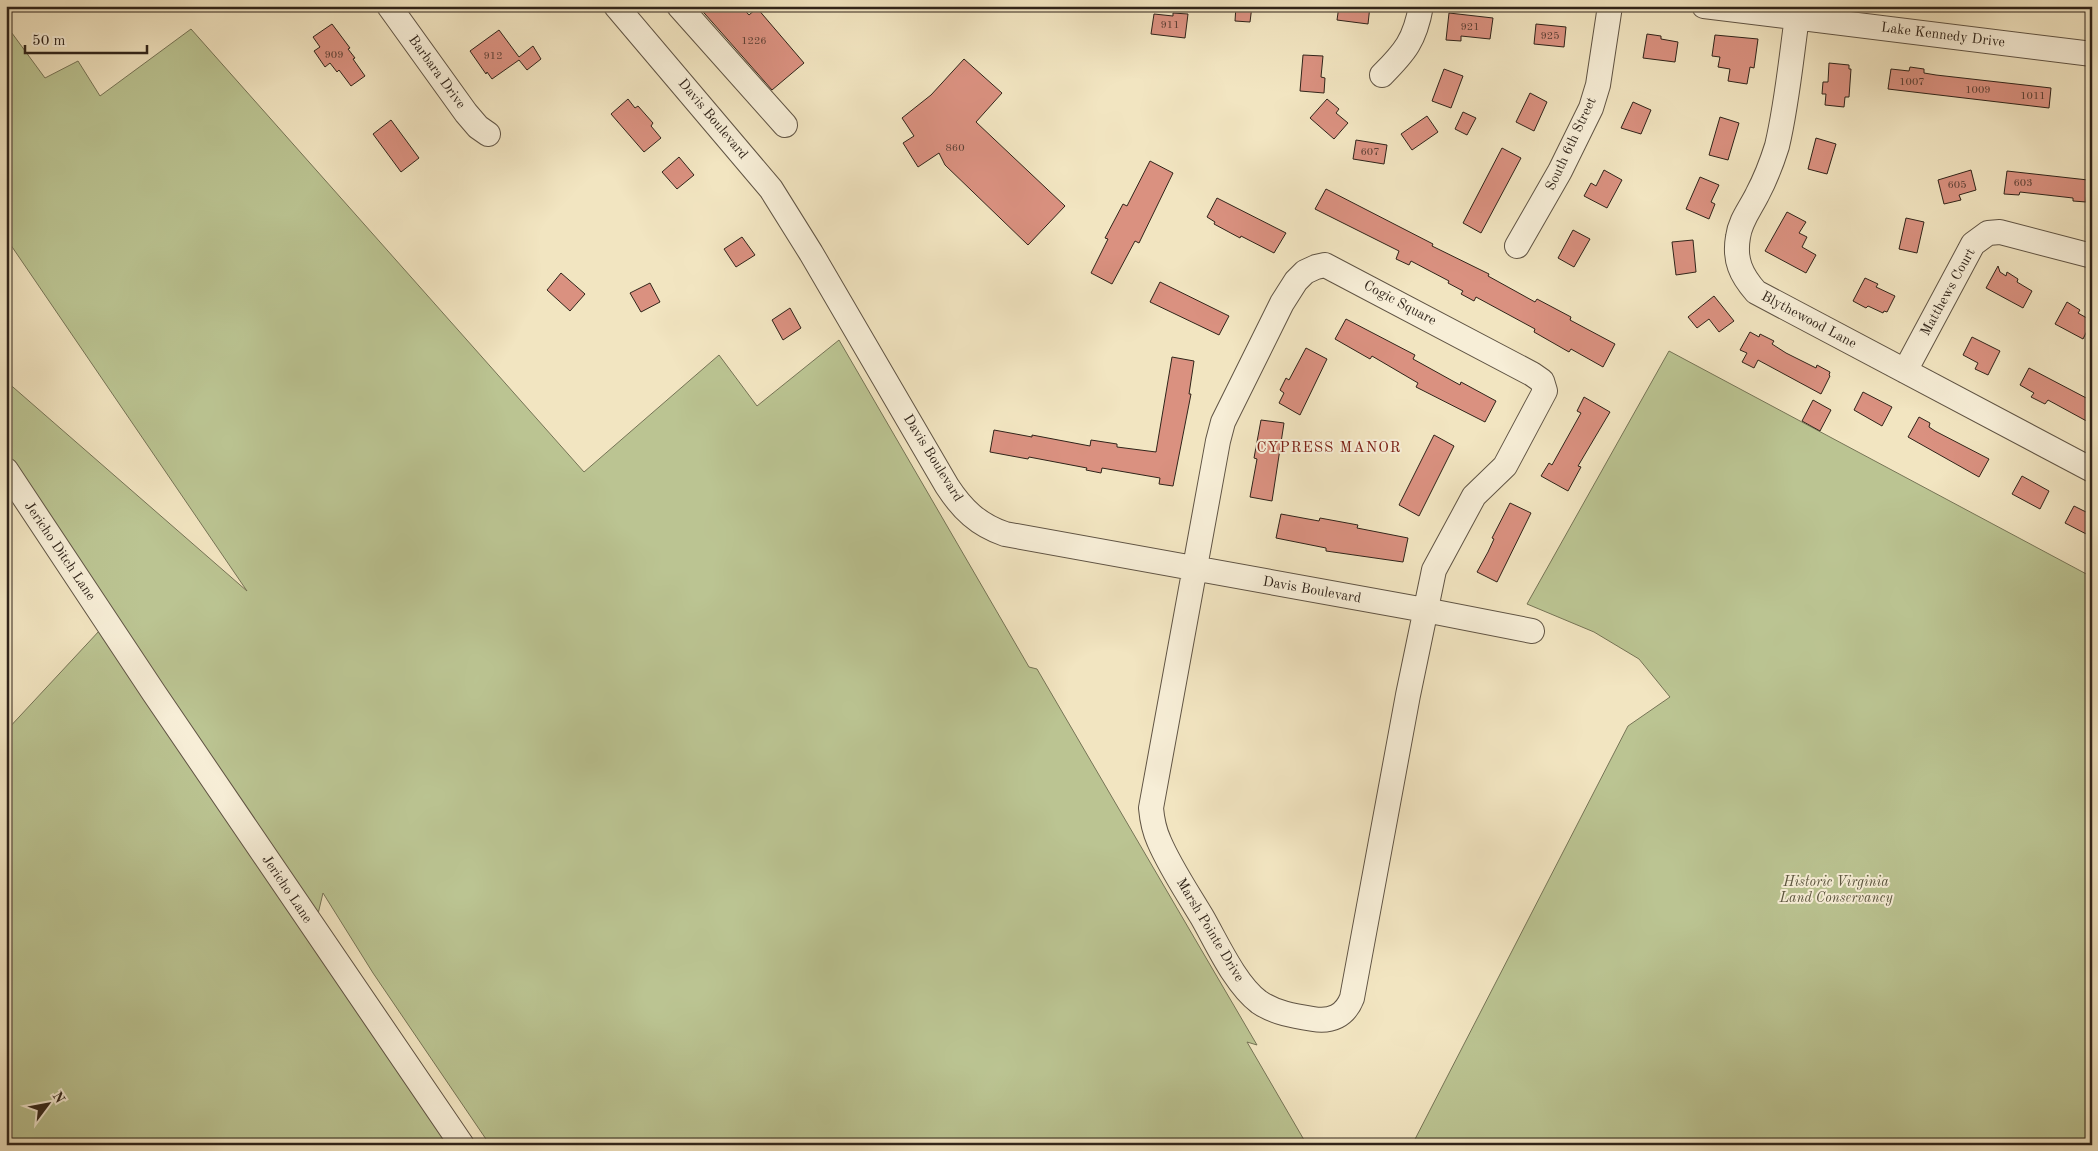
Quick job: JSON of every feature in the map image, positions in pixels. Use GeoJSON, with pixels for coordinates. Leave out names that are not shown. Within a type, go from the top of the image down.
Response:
{"type":"FeatureCollection","features":[{"type":"Feature","properties":{"kind":"street","name":"Barbara Drive"},"geometry":{"type":"LineString","coordinates":[[389,6],[466,113],[478,127],[488,134]]}},
{"type":"Feature","properties":{"kind":"street","name":"Davis Boulevard"},"geometry":{"type":"LineString","coordinates":[[616,6],[771,189],[811,253],[947,486],[966,511],[977,521],[992,530],[1005,534],[1532,631]]}},
{"type":"Feature","properties":{"kind":"street"},"geometry":{"type":"LineString","coordinates":[[679,6],[785,125]]}},
{"type":"Feature","properties":{"kind":"street"},"geometry":{"type":"LineString","coordinates":[[1382,75],[1406,51],[1414,36],[1421,6]]}},
{"type":"Feature","properties":{"kind":"street","name":"South 6th Street"},"geometry":{"type":"LineString","coordinates":[[1518,246],[1560,171],[1591,108],[1598,85],[1610,6]]}},
{"type":"Feature","properties":{"kind":"street","name":"Lake Kennedy Drive"},"geometry":{"type":"LineString","coordinates":[[1704,6],[2092,54]]}},
{"type":"Feature","properties":{"kind":"street","name":"Blythewood Lane"},"geometry":{"type":"LineString","coordinates":[[1796,17],[1777,145],[1768,170],[1743,220],[1738,236],[1738,266],[1745,279],[1756,292],[2092,470]]}},
{"type":"Feature","properties":{"kind":"street","name":"Matthews Court"},"geometry":{"type":"LineString","coordinates":[[1906,371],[1973,244],[1980,237],[1988,233],[2000,232],[2092,256]]}},
{"type":"Feature","properties":{"kind":"street","name":"Cogic Square"},"geometry":{"type":"LineString","coordinates":[[1194,569],[1218,441],[1230,405],[1282,303],[1296,281],[1305,272],[1325,265],[1532,374],[1542,381],[1545,387],[1544,396],[1505,466],[1474,496],[1437,564],[1425,610]]}},
{"type":"Feature","properties":{"kind":"street","name":"Jericho Ditch Lane"},"geometry":{"type":"LineString","coordinates":[[6,470],[114,632]]}},
{"type":"Feature","properties":{"kind":"street","name":"Marsh Pointe Drive"},"geometry":{"type":"LineString","coordinates":[[1194,569],[1153,792],[1151,808],[1153,823],[1165,855],[1242,984],[1258,1001],[1269,1008],[1294,1016],[1325,1020],[1332,1019],[1345,1012],[1352,998],[1425,610]]}},
{"type":"Feature","properties":{"kind":"street","name":"Jericho Lane"},"geometry":{"type":"LineString","coordinates":[[114,632],[462,1145]]}},
{"type":"Feature","properties":{"kind":"green space"},"geometry":{"type":"Polygon","coordinates":[[[6,25],[45,78],[78,61],[100,96],[191,29],[584,472],[719,355],[757,406],[839,340],[1029,667],[1037,669],[1257,1045],[1247,1042],[1307,1145],[490,1145],[373,973],[323,893],[317,918],[6,453],[6,381],[247,591],[6,238],[6,110],[10,109],[6,105],[6,25]]]}},
{"type":"Feature","properties":{"kind":"green space","name":"Historic Virginia Land Conservancy"},"geometry":{"type":"Polygon","coordinates":[[[1669,351],[2092,577],[2092,1145],[1412,1145],[1628,726],[1670,697],[1639,659],[1594,632],[1527,604],[1669,351]]]}},
{"type":"Feature","properties":{"kind":"green space"},"geometry":{"type":"Polygon","coordinates":[[[100,630],[456,1145],[6,1145],[6,731],[100,630]]]}},
{"type":"Feature","properties":{"kind":"building"},"geometry":{"type":"Polygon","coordinates":[[[698,6],[741,6],[749,15],[757,8],[804,63],[772,90],[698,6]]]}},
{"type":"Feature","properties":{"kind":"building"},"geometry":{"type":"Polygon","coordinates":[[[1236,6],[1252,6],[1250,22],[1235,21],[1236,6]]]}},
{"type":"Feature","properties":{"kind":"building"},"geometry":{"type":"Polygon","coordinates":[[[1339,6],[1370,6],[1368,24],[1337,20],[1339,6]]]}},
{"type":"Feature","properties":{"kind":"building"},"geometry":{"type":"Polygon","coordinates":[[[1173,13],[1188,14],[1185,38],[1151,34],[1154,14],[1173,16],[1173,13]]]}},
{"type":"Feature","properties":{"kind":"building"},"geometry":{"type":"Polygon","coordinates":[[[1449,13],[1493,18],[1490,39],[1461,36],[1461,41],[1446,40],[1449,13]]]}},
{"type":"Feature","properties":{"kind":"building"},"geometry":{"type":"Polygon","coordinates":[[[332,24],[350,48],[348,49],[355,58],[353,59],[365,76],[351,86],[339,70],[337,72],[330,63],[325,67],[314,51],[320,47],[313,37],[332,24]]]}},
{"type":"Feature","properties":{"kind":"building"},"geometry":{"type":"Polygon","coordinates":[[[1536,24],[1566,27],[1564,47],[1534,44],[1536,24]]]}},
{"type":"Feature","properties":{"kind":"building"},"geometry":{"type":"Polygon","coordinates":[[[499,30],[519,57],[533,46],[541,59],[527,70],[519,60],[492,79],[487,72],[486,74],[470,51],[499,30]]]}},
{"type":"Feature","properties":{"kind":"building"},"geometry":{"type":"Polygon","coordinates":[[[1647,34],[1661,36],[1661,39],[1678,42],[1675,62],[1643,58],[1647,34]]]}},
{"type":"Feature","properties":{"kind":"building"},"geometry":{"type":"Polygon","coordinates":[[[1715,35],[1758,39],[1754,68],[1750,67],[1747,84],[1728,81],[1730,69],[1718,67],[1720,57],[1712,56],[1715,35]]]}},
{"type":"Feature","properties":{"kind":"building"},"geometry":{"type":"Polygon","coordinates":[[[1303,55],[1323,56],[1321,77],[1325,78],[1324,93],[1300,91],[1303,55]]]}},
{"type":"Feature","properties":{"kind":"building"},"geometry":{"type":"Polygon","coordinates":[[[964,59],[1002,93],[976,122],[1065,206],[1028,245],[945,165],[939,153],[918,167],[903,143],[914,136],[902,118],[931,95],[964,59]]]}},
{"type":"Feature","properties":{"kind":"building"},"geometry":{"type":"Polygon","coordinates":[[[1829,63],[1849,65],[1849,69],[1851,69],[1849,97],[1845,97],[1844,107],[1825,105],[1826,94],[1822,94],[1823,82],[1828,82],[1829,63]]]}},
{"type":"Feature","properties":{"kind":"building"},"geometry":{"type":"Polygon","coordinates":[[[1910,67],[1924,69],[1924,73],[1936,75],[2051,88],[2049,108],[1888,89],[1891,69],[1909,71],[1910,67]]]}},
{"type":"Feature","properties":{"kind":"building"},"geometry":{"type":"Polygon","coordinates":[[[1444,69],[1463,76],[1451,108],[1432,101],[1444,69]]]}},
{"type":"Feature","properties":{"kind":"building"},"geometry":{"type":"Polygon","coordinates":[[[1530,93],[1547,102],[1534,131],[1516,122],[1530,93]]]}},
{"type":"Feature","properties":{"kind":"building"},"geometry":{"type":"Polygon","coordinates":[[[628,99],[635,108],[638,106],[653,123],[651,126],[661,138],[644,152],[611,114],[628,99]]]}},
{"type":"Feature","properties":{"kind":"building"},"geometry":{"type":"Polygon","coordinates":[[[1327,99],[1339,109],[1336,113],[1348,123],[1334,139],[1310,118],[1327,99]]]}},
{"type":"Feature","properties":{"kind":"building"},"geometry":{"type":"Polygon","coordinates":[[[1633,102],[1651,110],[1641,134],[1621,128],[1633,102]]]}},
{"type":"Feature","properties":{"kind":"building"},"geometry":{"type":"Polygon","coordinates":[[[1463,112],[1476,118],[1467,135],[1455,129],[1463,112]]]}},
{"type":"Feature","properties":{"kind":"building"},"geometry":{"type":"Polygon","coordinates":[[[1427,116],[1438,132],[1412,150],[1401,134],[1427,116]]]}},
{"type":"Feature","properties":{"kind":"building"},"geometry":{"type":"Polygon","coordinates":[[[1720,117],[1739,123],[1728,160],[1709,155],[1720,117]]]}},
{"type":"Feature","properties":{"kind":"building"},"geometry":{"type":"Polygon","coordinates":[[[391,120],[419,158],[401,172],[373,134],[391,120]]]}},
{"type":"Feature","properties":{"kind":"building"},"geometry":{"type":"Polygon","coordinates":[[[1816,138],[1836,144],[1827,174],[1808,169],[1816,138]]]}},
{"type":"Feature","properties":{"kind":"building"},"geometry":{"type":"Polygon","coordinates":[[[1356,140],[1387,145],[1384,164],[1353,159],[1356,140]]]}},
{"type":"Feature","properties":{"kind":"building"},"geometry":{"type":"Polygon","coordinates":[[[1502,148],[1521,158],[1481,233],[1463,223],[1502,148]]]}},
{"type":"Feature","properties":{"kind":"building"},"geometry":{"type":"Polygon","coordinates":[[[679,157],[694,175],[677,189],[662,172],[679,157]]]}},
{"type":"Feature","properties":{"kind":"building"},"geometry":{"type":"Polygon","coordinates":[[[1150,161],[1173,173],[1139,243],[1135,241],[1112,284],[1091,273],[1108,239],[1105,238],[1123,204],[1127,206],[1150,161]]]}},
{"type":"Feature","properties":{"kind":"building"},"geometry":{"type":"Polygon","coordinates":[[[1604,170],[1622,180],[1607,208],[1584,196],[1591,183],[1596,186],[1604,170]]]}},
{"type":"Feature","properties":{"kind":"building"},"geometry":{"type":"Polygon","coordinates":[[[1971,170],[1976,190],[1959,195],[1961,200],[1944,204],[1938,180],[1971,170]]]}},
{"type":"Feature","properties":{"kind":"building"},"geometry":{"type":"Polygon","coordinates":[[[2007,171],[2088,180],[2086,202],[2073,201],[2073,198],[2020,192],[2019,195],[2004,194],[2007,171]]]}},
{"type":"Feature","properties":{"kind":"building"},"geometry":{"type":"Polygon","coordinates":[[[1700,177],[1719,185],[1711,202],[1715,204],[1709,219],[1686,209],[1700,177]]]}},
{"type":"Feature","properties":{"kind":"building"},"geometry":{"type":"Polygon","coordinates":[[[1326,189],[1433,244],[1432,246],[1489,274],[1488,276],[1535,302],[1537,299],[1571,317],[1570,320],[1615,344],[1603,367],[1571,349],[1569,352],[1534,332],[1535,329],[1476,297],[1474,301],[1461,294],[1463,291],[1448,283],[1449,281],[1411,261],[1409,265],[1396,259],[1399,251],[1315,209],[1326,189]]]}},
{"type":"Feature","properties":{"kind":"building"},"geometry":{"type":"Polygon","coordinates":[[[1217,198],[1286,233],[1274,253],[1214,224],[1215,222],[1207,217],[1217,198]]]}},
{"type":"Feature","properties":{"kind":"building"},"geometry":{"type":"Polygon","coordinates":[[[1787,212],[1806,222],[1799,233],[1807,237],[1802,247],[1816,255],[1806,273],[1765,251],[1787,212]]]}},
{"type":"Feature","properties":{"kind":"building"},"geometry":{"type":"Polygon","coordinates":[[[1906,218],[1924,222],[1917,253],[1899,249],[1906,218]]]}},
{"type":"Feature","properties":{"kind":"building"},"geometry":{"type":"Polygon","coordinates":[[[1573,230],[1590,239],[1574,267],[1558,258],[1573,230]]]}},
{"type":"Feature","properties":{"kind":"building"},"geometry":{"type":"Polygon","coordinates":[[[742,237],[755,255],[736,267],[724,249],[742,237]]]}},
{"type":"Feature","properties":{"kind":"building"},"geometry":{"type":"Polygon","coordinates":[[[1693,240],[1696,272],[1676,275],[1672,242],[1693,240]]]}},
{"type":"Feature","properties":{"kind":"building"},"geometry":{"type":"Polygon","coordinates":[[[1998,266],[2000,272],[2006,276],[2007,272],[2018,279],[2017,282],[2032,291],[2023,308],[1986,288],[1998,266]]]}},
{"type":"Feature","properties":{"kind":"building"},"geometry":{"type":"Polygon","coordinates":[[[561,273],[585,294],[570,311],[547,290],[561,273]]]}},
{"type":"Feature","properties":{"kind":"building"},"geometry":{"type":"Polygon","coordinates":[[[1865,278],[1878,284],[1876,287],[1895,296],[1887,312],[1884,311],[1883,313],[1868,306],[1866,308],[1853,301],[1865,278]]]}},
{"type":"Feature","properties":{"kind":"building"},"geometry":{"type":"Polygon","coordinates":[[[1160,282],[1229,316],[1219,335],[1150,302],[1160,282]]]}},
{"type":"Feature","properties":{"kind":"building"},"geometry":{"type":"Polygon","coordinates":[[[650,283],[660,302],[641,312],[630,293],[650,283]]]}},
{"type":"Feature","properties":{"kind":"building"},"geometry":{"type":"Polygon","coordinates":[[[1714,296],[1734,321],[1719,332],[1709,319],[1697,328],[1688,317],[1714,296]]]}},
{"type":"Feature","properties":{"kind":"building"},"geometry":{"type":"Polygon","coordinates":[[[2067,302],[2080,310],[2078,313],[2092,321],[2083,339],[2055,324],[2067,302]]]}},
{"type":"Feature","properties":{"kind":"building"},"geometry":{"type":"Polygon","coordinates":[[[790,308],[801,328],[783,340],[772,320],[790,308]]]}},
{"type":"Feature","properties":{"kind":"building"},"geometry":{"type":"Polygon","coordinates":[[[1346,319],[1415,355],[1413,359],[1460,385],[1461,382],[1496,401],[1485,422],[1416,387],[1418,383],[1372,356],[1370,359],[1335,339],[1346,319]]]}},
{"type":"Feature","properties":{"kind":"building"},"geometry":{"type":"Polygon","coordinates":[[[1750,332],[1759,337],[1760,334],[1774,341],[1772,344],[1816,368],[1817,365],[1830,372],[1830,376],[1821,394],[1758,360],[1754,368],[1742,362],[1747,353],[1740,350],[1750,332]]]}},
{"type":"Feature","properties":{"kind":"building"},"geometry":{"type":"Polygon","coordinates":[[[1972,337],[2000,351],[1988,375],[1975,369],[1978,363],[1963,355],[1972,337]]]}},
{"type":"Feature","properties":{"kind":"building"},"geometry":{"type":"Polygon","coordinates":[[[1306,348],[1327,359],[1300,415],[1279,403],[1284,393],[1280,390],[1286,378],[1289,380],[1306,348]]]}},
{"type":"Feature","properties":{"kind":"building"},"geometry":{"type":"Polygon","coordinates":[[[1172,357],[1194,361],[1189,394],[1191,394],[1173,486],[1159,484],[1160,478],[1102,468],[1101,473],[1086,470],[1087,468],[1029,457],[1028,459],[990,452],[994,430],[1090,446],[1091,440],[1117,444],[1117,447],[1156,452],[1172,357]]]}},
{"type":"Feature","properties":{"kind":"building"},"geometry":{"type":"Polygon","coordinates":[[[2029,368],[2092,401],[2092,424],[2048,400],[2045,404],[2031,397],[2034,393],[2020,385],[2029,368]]]}},
{"type":"Feature","properties":{"kind":"building"},"geometry":{"type":"Polygon","coordinates":[[[1863,392],[1892,407],[1882,426],[1854,410],[1863,392]]]}},
{"type":"Feature","properties":{"kind":"building"},"geometry":{"type":"Polygon","coordinates":[[[1584,397],[1610,412],[1578,466],[1581,467],[1568,491],[1541,476],[1549,463],[1552,465],[1581,413],[1577,411],[1584,397]]]}},
{"type":"Feature","properties":{"kind":"building"},"geometry":{"type":"Polygon","coordinates":[[[1813,400],[1831,410],[1820,431],[1802,421],[1813,400]]]}},
{"type":"Feature","properties":{"kind":"building"},"geometry":{"type":"Polygon","coordinates":[[[1919,417],[1930,423],[1929,427],[1935,431],[1989,459],[1979,477],[1908,437],[1919,417]]]}},
{"type":"Feature","properties":{"kind":"building"},"geometry":{"type":"Polygon","coordinates":[[[1261,420],[1284,423],[1272,501],[1250,497],[1257,459],[1254,458],[1261,420]]]}},
{"type":"Feature","properties":{"kind":"building"},"geometry":{"type":"Polygon","coordinates":[[[1434,435],[1454,446],[1419,516],[1399,505],[1434,435]]]}},
{"type":"Feature","properties":{"kind":"building"},"geometry":{"type":"Polygon","coordinates":[[[2022,476],[2049,491],[2040,509],[2012,494],[2022,476]]]}},
{"type":"Feature","properties":{"kind":"building"},"geometry":{"type":"Polygon","coordinates":[[[1510,503],[1531,513],[1497,582],[1477,572],[1510,503]]]}},
{"type":"Feature","properties":{"kind":"building"},"geometry":{"type":"Polygon","coordinates":[[[2074,506],[2092,515],[2092,537],[2065,523],[2074,506]]]}},
{"type":"Feature","properties":{"kind":"building"},"geometry":{"type":"Polygon","coordinates":[[[1281,514],[1319,521],[1320,518],[1358,525],[1357,528],[1408,538],[1403,562],[1326,551],[1326,548],[1276,538],[1281,514]]]}},
{"type":"Feature","properties":{"kind":"district","name":"CYPRESS MANOR"},"geometry":{"type":"Point","coordinates":[1329,448]}}]}
